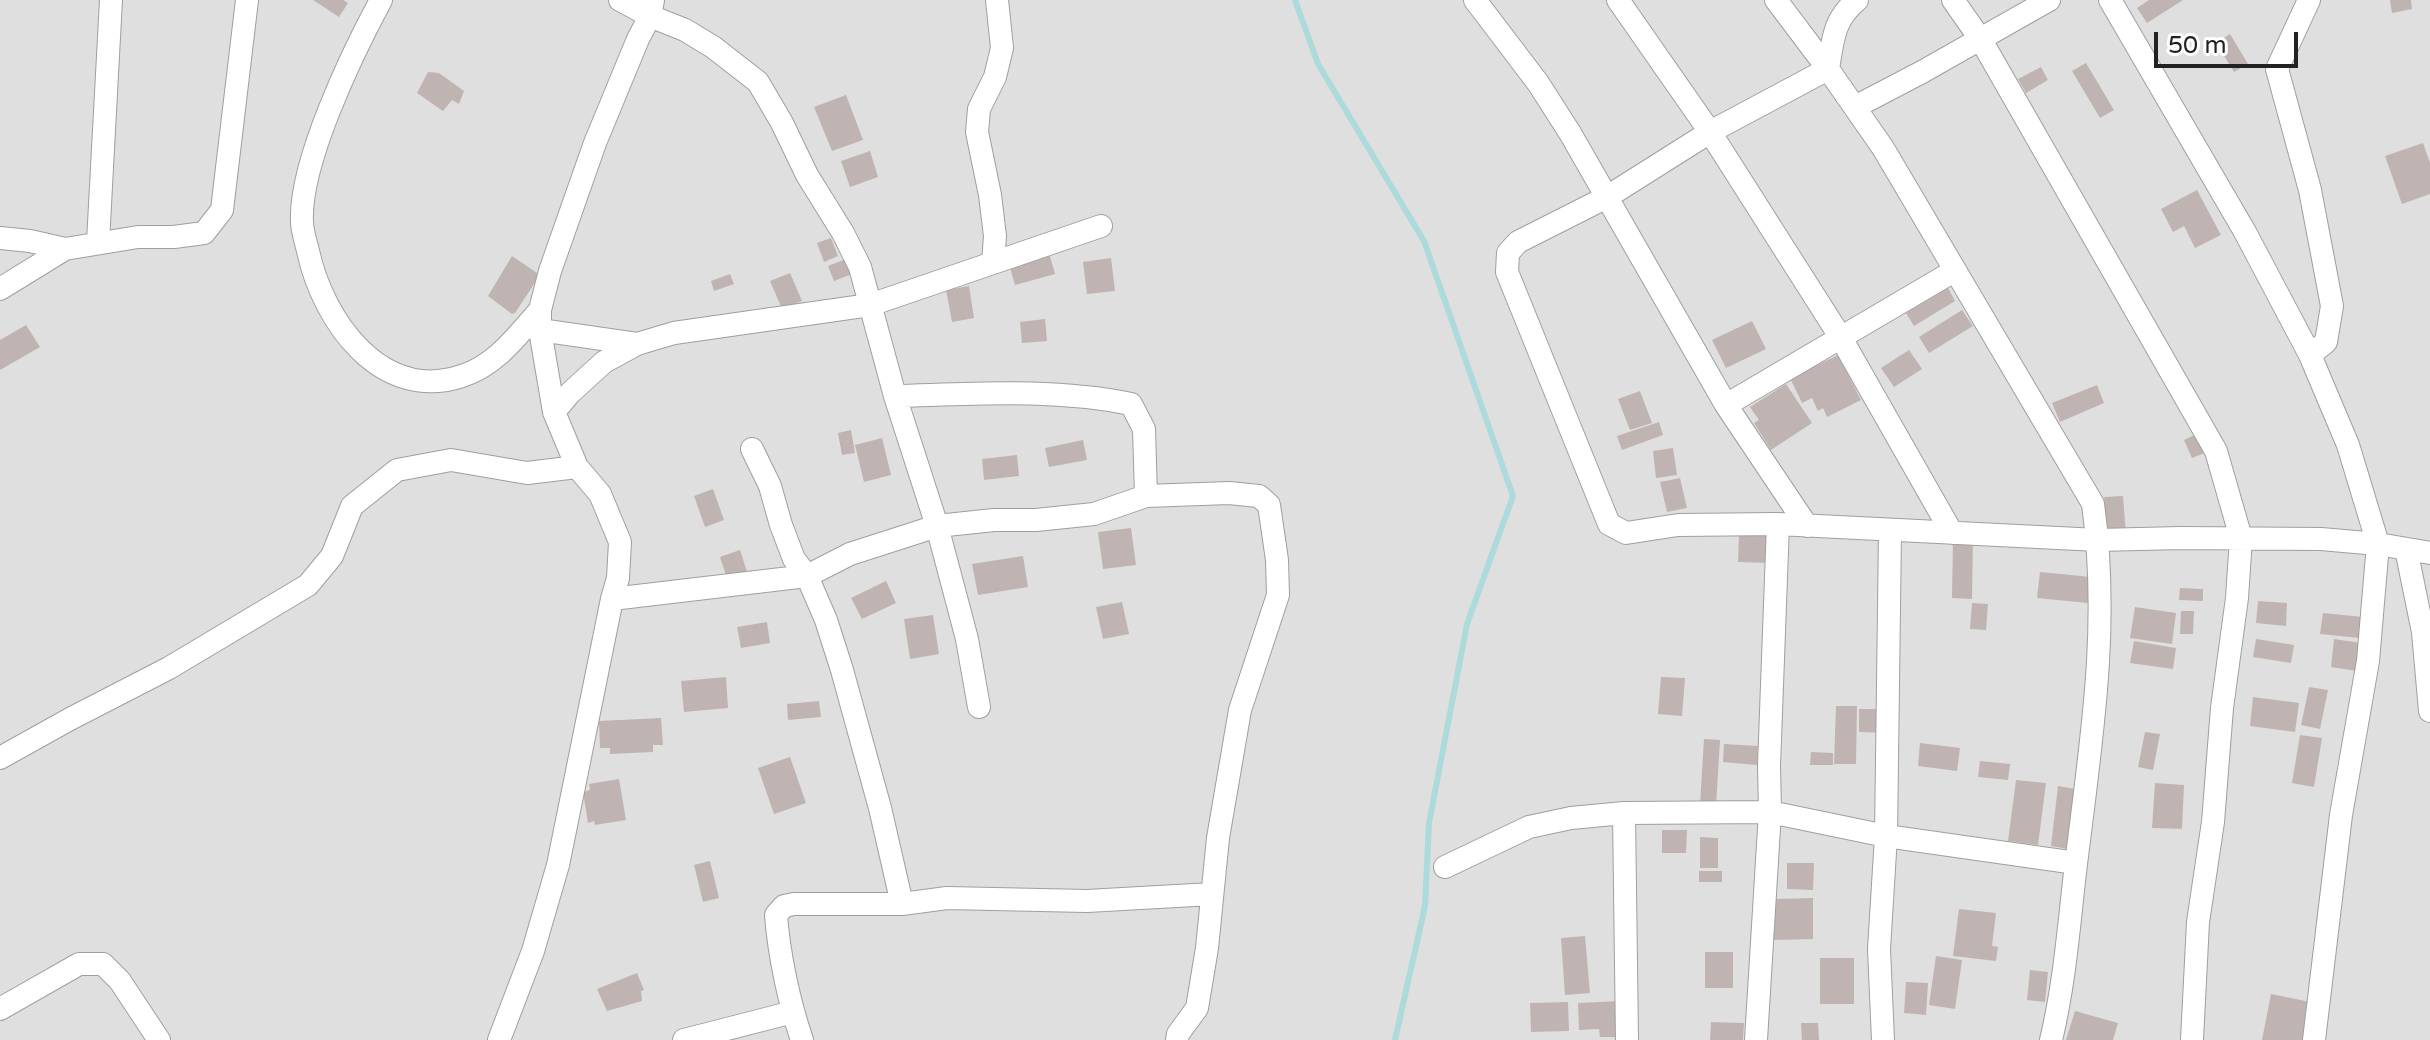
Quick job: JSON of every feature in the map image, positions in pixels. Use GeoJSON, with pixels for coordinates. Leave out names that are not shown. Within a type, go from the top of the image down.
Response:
{"type":"FeatureCollection","features":[{"type":"Feature","properties":{"kind":"street"},"geometry":{"type":"LineString","coordinates":[[98,242],[111,0]]}},
{"type":"Feature","properties":{"kind":"street"},"geometry":{"type":"LineString","coordinates":[[0,289],[65,249],[98,242],[204,233],[222,210],[247,0]]}},
{"type":"Feature","properties":{"kind":"street"},"geometry":{"type":"LineString","coordinates":[[381,0],[361,39],[322,133],[307,181],[302,222],[313,274],[343,333],[381,367],[424,382],[463,376],[501,355],[540,320]]}},
{"type":"Feature","properties":{"kind":"street"},"geometry":{"type":"LineString","coordinates":[[620,0],[652,8],[713,47],[758,82],[807,175],[843,233],[860,267],[895,396],[937,526],[967,639],[979,707]]}},
{"type":"Feature","properties":{"kind":"street"},"geometry":{"type":"LineString","coordinates":[[993,263],[995,236],[990,195],[977,132],[979,109],[995,77],[1002,48],[997,0]]}},
{"type":"Feature","properties":{"kind":"street"},"geometry":{"type":"LineString","coordinates":[[1475,0],[1538,83],[1726,405],[1807,526]]}},
{"type":"Feature","properties":{"kind":"street"},"geometry":{"type":"LineString","coordinates":[[1618,0],[1710,132],[1841,338],[1952,533]]}},
{"type":"Feature","properties":{"kind":"street"},"geometry":{"type":"LineString","coordinates":[[1776,0],[1883,148],[2093,504],[2098,540],[2101,640],[2095,723],[2067,950],[2051,1040]]}},
{"type":"Feature","properties":{"kind":"street"},"geometry":{"type":"LineString","coordinates":[[1828,69],[1835,27],[1857,0]]}},
{"type":"Feature","properties":{"kind":"street"},"geometry":{"type":"LineString","coordinates":[[1953,0],[1981,40],[2216,451],[2241,538],[2213,822],[2198,922],[2192,1040]]}},
{"type":"Feature","properties":{"kind":"street"},"geometry":{"type":"LineString","coordinates":[[1855,107],[2049,0]]}},
{"type":"Feature","properties":{"kind":"street"},"geometry":{"type":"LineString","coordinates":[[2110,0],[2245,232],[2310,355],[2348,445],[2378,544],[2368,661],[2341,815],[2314,1040]]}},
{"type":"Feature","properties":{"kind":"street"},"geometry":{"type":"LineString","coordinates":[[2309,0],[2277,69],[2310,190],[2332,306],[2326,342],[2310,355]]}},
{"type":"Feature","properties":{"kind":"street"},"geometry":{"type":"LineString","coordinates":[[499,1040],[533,951],[558,865],[618,578],[620,542],[600,494],[577,467],[554,412],[540,320],[550,271],[595,143],[652,8]]}},
{"type":"Feature","properties":{"kind":"street"},"geometry":{"type":"LineString","coordinates":[[1828,69],[1710,132],[1607,197],[1518,242],[1508,253],[1507,272],[1609,524],[1626,533],[1678,525],[1778,524],[2098,540],[2321,539],[2430,553]]}},
{"type":"Feature","properties":{"kind":"street"},"geometry":{"type":"LineString","coordinates":[[554,412],[604,362],[637,344],[674,333],[870,305],[1101,226]]}},
{"type":"Feature","properties":{"kind":"street"},"geometry":{"type":"LineString","coordinates":[[0,238],[65,249]]}},
{"type":"Feature","properties":{"kind":"street"},"geometry":{"type":"LineString","coordinates":[[1726,405],[1954,271]]}},
{"type":"Feature","properties":{"kind":"street"},"geometry":{"type":"LineString","coordinates":[[540,320],[637,344]]}},
{"type":"Feature","properties":{"kind":"street"},"geometry":{"type":"LineString","coordinates":[[895,396],[1010,393],[1102,398],[1131,404],[1144,429],[1146,496]]}},
{"type":"Feature","properties":{"kind":"street"},"geometry":{"type":"LineString","coordinates":[[752,449],[770,486],[794,559],[807,576],[826,620],[880,808],[902,904]]}},
{"type":"Feature","properties":{"kind":"street"},"geometry":{"type":"LineString","coordinates":[[0,758],[169,668],[308,585],[332,556],[352,506],[397,470],[451,460],[527,473],[577,467]]}},
{"type":"Feature","properties":{"kind":"street"},"geometry":{"type":"LineString","coordinates":[[612,599],[807,576],[850,554],[937,526],[1094,514],[1146,496],[1229,493],[1259,496],[1269,505],[1277,560],[1278,595],[1240,710],[1218,838],[1207,948],[1197,1008],[1177,1040]]}},
{"type":"Feature","properties":{"kind":"street"},"geometry":{"type":"LineString","coordinates":[[1756,1040],[1770,812],[1778,524]]}},
{"type":"Feature","properties":{"kind":"street"},"geometry":{"type":"LineString","coordinates":[[1883,1040],[1879,949],[1886,836],[1890,532]]}},
{"type":"Feature","properties":{"kind":"street"},"geometry":{"type":"LineString","coordinates":[[2406,549],[2423,632],[2430,711]]}},
{"type":"Feature","properties":{"kind":"street"},"geometry":{"type":"LineString","coordinates":[[1445,867],[1529,827],[1571,818],[1624,813],[1770,812],[1886,836],[2076,863]]}},
{"type":"Feature","properties":{"kind":"street"},"geometry":{"type":"LineString","coordinates":[[1624,813],[1627,1040]]}},
{"type":"Feature","properties":{"kind":"street"},"geometry":{"type":"LineString","coordinates":[[802,1040],[777,935],[776,915],[784,906],[902,904],[947,898],[1087,901],[1212,894]]}},
{"type":"Feature","properties":{"kind":"street"},"geometry":{"type":"LineString","coordinates":[[0,1009],[79,964],[103,964],[120,981],[159,1040]]}},
{"type":"Feature","properties":{"kind":"street"},"geometry":{"type":"LineString","coordinates":[[684,1040],[793,1012]]}},
{"type":"Feature","properties":{"kind":"shaded area"},"geometry":{"type":"Polygon","coordinates":[[[0,0],[2430,0],[2430,1040],[0,1040],[0,0]]]}},
{"type":"Feature","properties":{"kind":"building"},"geometry":{"type":"Polygon","coordinates":[[[313,0],[343,0],[348,3],[339,17],[313,0]]]}},
{"type":"Feature","properties":{"kind":"building"},"geometry":{"type":"Polygon","coordinates":[[[2149,0],[2183,0],[2147,23],[2137,8],[2149,0]]]}},
{"type":"Feature","properties":{"kind":"building"},"geometry":{"type":"Polygon","coordinates":[[[2390,0],[2411,0],[2412,9],[2392,13],[2390,0]]]}},
{"type":"Feature","properties":{"kind":"building"},"geometry":{"type":"Polygon","coordinates":[[[2230,34],[2248,64],[2234,72],[2216,43],[2230,34]]]}},
{"type":"Feature","properties":{"kind":"building"},"geometry":{"type":"Polygon","coordinates":[[[2086,63],[2114,110],[2100,118],[2072,71],[2086,63]]]}},
{"type":"Feature","properties":{"kind":"building"},"geometry":{"type":"Polygon","coordinates":[[[2041,67],[2048,80],[2026,93],[2018,79],[2041,67]]]}},
{"type":"Feature","properties":{"kind":"building"},"geometry":{"type":"Polygon","coordinates":[[[428,72],[439,73],[464,91],[459,104],[452,100],[443,111],[417,93],[428,72]]]}},
{"type":"Feature","properties":{"kind":"building"},"geometry":{"type":"Polygon","coordinates":[[[846,95],[863,140],[832,151],[814,107],[846,95]]]}},
{"type":"Feature","properties":{"kind":"building"},"geometry":{"type":"Polygon","coordinates":[[[2423,143],[2430,163],[2430,194],[2402,204],[2385,156],[2423,143]]]}},
{"type":"Feature","properties":{"kind":"building"},"geometry":{"type":"Polygon","coordinates":[[[870,151],[878,177],[850,187],[841,161],[870,151]]]}},
{"type":"Feature","properties":{"kind":"building"},"geometry":{"type":"Polygon","coordinates":[[[2197,190],[2221,235],[2195,248],[2184,226],[2173,232],[2161,209],[2197,190]]]}},
{"type":"Feature","properties":{"kind":"building"},"geometry":{"type":"Polygon","coordinates":[[[831,238],[838,256],[824,262],[817,243],[831,238]]]}},
{"type":"Feature","properties":{"kind":"building"},"geometry":{"type":"Polygon","coordinates":[[[1049,253],[1055,274],[1015,285],[1009,264],[1049,253]]]}},
{"type":"Feature","properties":{"kind":"building"},"geometry":{"type":"Polygon","coordinates":[[[512,256],[540,275],[512,314],[488,296],[512,256]]]}},
{"type":"Feature","properties":{"kind":"building"},"geometry":{"type":"Polygon","coordinates":[[[1111,258],[1115,291],[1087,294],[1083,262],[1111,258]]]}},
{"type":"Feature","properties":{"kind":"building"},"geometry":{"type":"Polygon","coordinates":[[[846,259],[852,274],[834,281],[828,266],[846,259]]]}},
{"type":"Feature","properties":{"kind":"building"},"geometry":{"type":"Polygon","coordinates":[[[790,273],[802,301],[782,309],[770,281],[790,273]]]}},
{"type":"Feature","properties":{"kind":"building"},"geometry":{"type":"Polygon","coordinates":[[[730,274],[734,284],[714,291],[711,281],[730,274]]]}},
{"type":"Feature","properties":{"kind":"building"},"geometry":{"type":"Polygon","coordinates":[[[969,286],[974,318],[952,322],[946,290],[969,286]]]}},
{"type":"Feature","properties":{"kind":"building"},"geometry":{"type":"Polygon","coordinates":[[[1948,288],[1955,301],[1914,326],[1906,313],[1948,288]]]}},
{"type":"Feature","properties":{"kind":"building"},"geometry":{"type":"Polygon","coordinates":[[[1962,310],[1973,326],[1929,353],[1919,337],[1962,310]]]}},
{"type":"Feature","properties":{"kind":"building"},"geometry":{"type":"Polygon","coordinates":[[[1045,319],[1047,341],[1022,343],[1020,322],[1045,319]]]}},
{"type":"Feature","properties":{"kind":"building"},"geometry":{"type":"Polygon","coordinates":[[[1752,321],[1766,349],[1726,368],[1712,340],[1752,321]]]}},
{"type":"Feature","properties":{"kind":"building"},"geometry":{"type":"Polygon","coordinates":[[[26,325],[40,347],[0,370],[0,340],[26,325]]]}},
{"type":"Feature","properties":{"kind":"building"},"geometry":{"type":"Polygon","coordinates":[[[1909,350],[1922,369],[1894,387],[1881,368],[1909,350]]]}},
{"type":"Feature","properties":{"kind":"building"},"geometry":{"type":"Polygon","coordinates":[[[1838,355],[1861,400],[1827,417],[1823,408],[1818,411],[1812,398],[1802,403],[1790,378],[1838,355]]]}},
{"type":"Feature","properties":{"kind":"building"},"geometry":{"type":"Polygon","coordinates":[[[1786,384],[1812,423],[1771,450],[1754,423],[1759,420],[1750,407],[1786,384]]]}},
{"type":"Feature","properties":{"kind":"building"},"geometry":{"type":"Polygon","coordinates":[[[2097,385],[2104,403],[2060,422],[2052,403],[2097,385]]]}},
{"type":"Feature","properties":{"kind":"building"},"geometry":{"type":"Polygon","coordinates":[[[1640,391],[1652,423],[1630,430],[1618,399],[1640,391]]]}},
{"type":"Feature","properties":{"kind":"building"},"geometry":{"type":"Polygon","coordinates":[[[1659,422],[1663,435],[1622,450],[1617,436],[1659,422]]]}},
{"type":"Feature","properties":{"kind":"building"},"geometry":{"type":"Polygon","coordinates":[[[851,430],[855,453],[842,455],[838,433],[851,430]]]}},
{"type":"Feature","properties":{"kind":"building"},"geometry":{"type":"Polygon","coordinates":[[[2199,433],[2207,452],[2192,458],[2184,440],[2199,433]]]}},
{"type":"Feature","properties":{"kind":"building"},"geometry":{"type":"Polygon","coordinates":[[[882,438],[891,475],[864,482],[855,445],[882,438]]]}},
{"type":"Feature","properties":{"kind":"building"},"geometry":{"type":"Polygon","coordinates":[[[1083,440],[1087,460],[1049,467],[1045,448],[1083,440]]]}},
{"type":"Feature","properties":{"kind":"building"},"geometry":{"type":"Polygon","coordinates":[[[1673,448],[1677,475],[1656,478],[1653,451],[1673,448]]]}},
{"type":"Feature","properties":{"kind":"building"},"geometry":{"type":"Polygon","coordinates":[[[1017,455],[1019,476],[984,480],[982,459],[1017,455]]]}},
{"type":"Feature","properties":{"kind":"building"},"geometry":{"type":"Polygon","coordinates":[[[1680,478],[1687,508],[1667,512],[1660,482],[1680,478]]]}},
{"type":"Feature","properties":{"kind":"building"},"geometry":{"type":"Polygon","coordinates":[[[713,489],[724,520],[705,527],[694,496],[713,489]]]}},
{"type":"Feature","properties":{"kind":"building"},"geometry":{"type":"Polygon","coordinates":[[[2123,496],[2126,535],[2107,536],[2104,497],[2123,496]]]}},
{"type":"Feature","properties":{"kind":"building"},"geometry":{"type":"Polygon","coordinates":[[[1131,528],[1136,565],[1103,569],[1098,532],[1131,528]]]}},
{"type":"Feature","properties":{"kind":"building"},"geometry":{"type":"Polygon","coordinates":[[[1739,535],[1771,536],[1770,563],[1738,562],[1739,535]]]}},
{"type":"Feature","properties":{"kind":"building"},"geometry":{"type":"Polygon","coordinates":[[[1953,538],[1973,538],[1972,599],[1952,598],[1953,538]]]}},
{"type":"Feature","properties":{"kind":"building"},"geometry":{"type":"Polygon","coordinates":[[[740,550],[747,572],[727,578],[720,557],[740,550]]]}},
{"type":"Feature","properties":{"kind":"building"},"geometry":{"type":"Polygon","coordinates":[[[1023,556],[1028,587],[978,595],[972,564],[1023,556]]]}},
{"type":"Feature","properties":{"kind":"building"},"geometry":{"type":"Polygon","coordinates":[[[2040,572],[2091,577],[2088,603],[2037,598],[2040,572]]]}},
{"type":"Feature","properties":{"kind":"building"},"geometry":{"type":"Polygon","coordinates":[[[886,581],[896,603],[862,619],[851,598],[886,581]]]}},
{"type":"Feature","properties":{"kind":"building"},"geometry":{"type":"Polygon","coordinates":[[[2180,588],[2203,589],[2203,601],[2179,600],[2180,588]]]}},
{"type":"Feature","properties":{"kind":"building"},"geometry":{"type":"Polygon","coordinates":[[[2258,601],[2287,603],[2286,626],[2256,623],[2258,601]]]}},
{"type":"Feature","properties":{"kind":"building"},"geometry":{"type":"Polygon","coordinates":[[[1122,602],[1129,634],[1103,639],[1096,607],[1122,602]]]}},
{"type":"Feature","properties":{"kind":"building"},"geometry":{"type":"Polygon","coordinates":[[[1972,603],[1988,604],[1986,630],[1970,629],[1972,603]]]}},
{"type":"Feature","properties":{"kind":"building"},"geometry":{"type":"Polygon","coordinates":[[[2135,607],[2176,613],[2172,644],[2130,638],[2135,607]]]}},
{"type":"Feature","properties":{"kind":"building"},"geometry":{"type":"Polygon","coordinates":[[[2181,611],[2194,611],[2193,634],[2180,634],[2181,611]]]}},
{"type":"Feature","properties":{"kind":"building"},"geometry":{"type":"Polygon","coordinates":[[[2323,613],[2363,617],[2360,638],[2320,634],[2323,613]]]}},
{"type":"Feature","properties":{"kind":"building"},"geometry":{"type":"Polygon","coordinates":[[[933,615],[939,654],[910,659],[904,619],[933,615]]]}},
{"type":"Feature","properties":{"kind":"building"},"geometry":{"type":"Polygon","coordinates":[[[767,622],[770,643],[741,648],[737,627],[767,622]]]}},
{"type":"Feature","properties":{"kind":"building"},"geometry":{"type":"Polygon","coordinates":[[[2256,639],[2294,645],[2291,663],[2253,657],[2256,639]]]}},
{"type":"Feature","properties":{"kind":"building"},"geometry":{"type":"Polygon","coordinates":[[[2334,639],[2361,643],[2357,671],[2331,667],[2334,639]]]}},
{"type":"Feature","properties":{"kind":"building"},"geometry":{"type":"Polygon","coordinates":[[[2134,641],[2176,648],[2173,669],[2130,663],[2134,641]]]}},
{"type":"Feature","properties":{"kind":"building"},"geometry":{"type":"Polygon","coordinates":[[[726,677],[728,708],[684,712],[681,681],[726,677]]]}},
{"type":"Feature","properties":{"kind":"building"},"geometry":{"type":"Polygon","coordinates":[[[1661,677],[1685,678],[1682,716],[1658,714],[1661,677]]]}},
{"type":"Feature","properties":{"kind":"building"},"geometry":{"type":"Polygon","coordinates":[[[2309,687],[2328,690],[2320,729],[2301,725],[2309,687]]]}},
{"type":"Feature","properties":{"kind":"building"},"geometry":{"type":"Polygon","coordinates":[[[2253,697],[2299,703],[2295,732],[2250,726],[2253,697]]]}},
{"type":"Feature","properties":{"kind":"building"},"geometry":{"type":"Polygon","coordinates":[[[819,701],[821,717],[788,720],[787,704],[819,701]]]}},
{"type":"Feature","properties":{"kind":"building"},"geometry":{"type":"Polygon","coordinates":[[[1836,706],[1857,706],[1856,764],[1834,764],[1836,706]]]}},
{"type":"Feature","properties":{"kind":"building"},"geometry":{"type":"Polygon","coordinates":[[[1859,709],[1887,709],[1887,733],[1859,732],[1859,709]]]}},
{"type":"Feature","properties":{"kind":"building"},"geometry":{"type":"Polygon","coordinates":[[[661,718],[663,745],[653,745],[653,752],[610,754],[610,748],[600,748],[599,721],[661,718]]]}},
{"type":"Feature","properties":{"kind":"building"},"geometry":{"type":"Polygon","coordinates":[[[2145,732],[2160,734],[2153,770],[2138,767],[2145,732]]]}},
{"type":"Feature","properties":{"kind":"building"},"geometry":{"type":"Polygon","coordinates":[[[2300,735],[2322,738],[2314,787],[2292,783],[2300,735]]]}},
{"type":"Feature","properties":{"kind":"building"},"geometry":{"type":"Polygon","coordinates":[[[1704,739],[1720,740],[1716,806],[1700,805],[1704,739]]]}},
{"type":"Feature","properties":{"kind":"building"},"geometry":{"type":"Polygon","coordinates":[[[1920,743],[1960,748],[1957,771],[1918,766],[1920,743]]]}},
{"type":"Feature","properties":{"kind":"building"},"geometry":{"type":"Polygon","coordinates":[[[1724,744],[1758,746],[1757,765],[1723,762],[1724,744]]]}},
{"type":"Feature","properties":{"kind":"building"},"geometry":{"type":"Polygon","coordinates":[[[1811,752],[1833,753],[1833,765],[1810,765],[1811,752]]]}},
{"type":"Feature","properties":{"kind":"building"},"geometry":{"type":"Polygon","coordinates":[[[790,757],[806,803],[774,814],[758,768],[790,757]]]}},
{"type":"Feature","properties":{"kind":"building"},"geometry":{"type":"Polygon","coordinates":[[[1980,761],[2010,764],[2008,780],[1978,777],[1980,761]]]}},
{"type":"Feature","properties":{"kind":"building"},"geometry":{"type":"Polygon","coordinates":[[[619,779],[626,820],[595,825],[594,821],[588,823],[583,792],[590,790],[589,784],[619,779]]]}},
{"type":"Feature","properties":{"kind":"building"},"geometry":{"type":"Polygon","coordinates":[[[2016,780],[2046,783],[2038,845],[2008,841],[2016,780]]]}},
{"type":"Feature","properties":{"kind":"building"},"geometry":{"type":"Polygon","coordinates":[[[2155,783],[2184,785],[2182,829],[2152,828],[2155,783]]]}},
{"type":"Feature","properties":{"kind":"building"},"geometry":{"type":"Polygon","coordinates":[[[2058,786],[2075,789],[2068,849],[2051,846],[2058,786]]]}},
{"type":"Feature","properties":{"kind":"building"},"geometry":{"type":"Polygon","coordinates":[[[1662,830],[1687,830],[1686,853],[1662,853],[1662,830]]]}},
{"type":"Feature","properties":{"kind":"building"},"geometry":{"type":"Polygon","coordinates":[[[1700,837],[1718,838],[1718,868],[1700,868],[1700,837]]]}},
{"type":"Feature","properties":{"kind":"building"},"geometry":{"type":"Polygon","coordinates":[[[710,861],[719,898],[703,902],[694,865],[710,861]]]}},
{"type":"Feature","properties":{"kind":"building"},"geometry":{"type":"Polygon","coordinates":[[[1787,863],[1814,863],[1813,890],[1787,889],[1787,863]]]}},
{"type":"Feature","properties":{"kind":"building"},"geometry":{"type":"Polygon","coordinates":[[[1699,871],[1722,871],[1722,882],[1699,882],[1699,871]]]}},
{"type":"Feature","properties":{"kind":"building"},"geometry":{"type":"Polygon","coordinates":[[[1813,898],[1813,939],[1774,940],[1774,899],[1813,898]]]}},
{"type":"Feature","properties":{"kind":"building"},"geometry":{"type":"Polygon","coordinates":[[[1959,909],[1996,913],[1992,946],[1998,947],[1996,961],[1953,956],[1959,909]]]}},
{"type":"Feature","properties":{"kind":"building"},"geometry":{"type":"Polygon","coordinates":[[[1585,936],[1590,993],[1565,995],[1561,938],[1585,936]]]}},
{"type":"Feature","properties":{"kind":"building"},"geometry":{"type":"Polygon","coordinates":[[[1705,952],[1733,952],[1733,988],[1705,988],[1705,952]]]}},
{"type":"Feature","properties":{"kind":"building"},"geometry":{"type":"Polygon","coordinates":[[[1936,956],[1962,960],[1955,1009],[1929,1005],[1936,956]]]}},
{"type":"Feature","properties":{"kind":"building"},"geometry":{"type":"Polygon","coordinates":[[[1820,958],[1854,958],[1854,1004],[1820,1004],[1820,958]]]}},
{"type":"Feature","properties":{"kind":"building"},"geometry":{"type":"Polygon","coordinates":[[[2030,970],[2048,972],[2045,1002],[2027,1000],[2030,970]]]}},
{"type":"Feature","properties":{"kind":"building"},"geometry":{"type":"Polygon","coordinates":[[[637,973],[644,990],[641,991],[642,1001],[607,1011],[597,989],[637,973]]]}},
{"type":"Feature","properties":{"kind":"building"},"geometry":{"type":"Polygon","coordinates":[[[1906,982],[1928,983],[1926,1015],[1904,1013],[1906,982]]]}},
{"type":"Feature","properties":{"kind":"building"},"geometry":{"type":"Polygon","coordinates":[[[2271,994],[2315,1003],[2307,1040],[2262,1040],[2271,994]]]}},
{"type":"Feature","properties":{"kind":"building"},"geometry":{"type":"Polygon","coordinates":[[[1620,1001],[1622,1037],[1600,1037],[1599,1029],[1579,1030],[1578,1003],[1620,1001]]]}},
{"type":"Feature","properties":{"kind":"building"},"geometry":{"type":"Polygon","coordinates":[[[1568,1002],[1569,1031],[1531,1032],[1530,1003],[1568,1002]]]}},
{"type":"Feature","properties":{"kind":"building"},"geometry":{"type":"Polygon","coordinates":[[[2075,1011],[2118,1023],[2113,1040],[2066,1040],[2075,1011]]]}},
{"type":"Feature","properties":{"kind":"building"},"geometry":{"type":"Polygon","coordinates":[[[1711,1022],[1744,1023],[1743,1040],[1710,1040],[1711,1022]]]}},
{"type":"Feature","properties":{"kind":"building"},"geometry":{"type":"Polygon","coordinates":[[[1801,1023],[1818,1023],[1819,1040],[1802,1040],[1801,1023]]]}},
{"type":"Feature","properties":{"kind":"waterway"},"geometry":{"type":"LineString","coordinates":[[1295,0],[1318,64],[1424,241],[1513,496],[1467,624],[1429,823],[1425,906],[1395,1040]]}}]}
